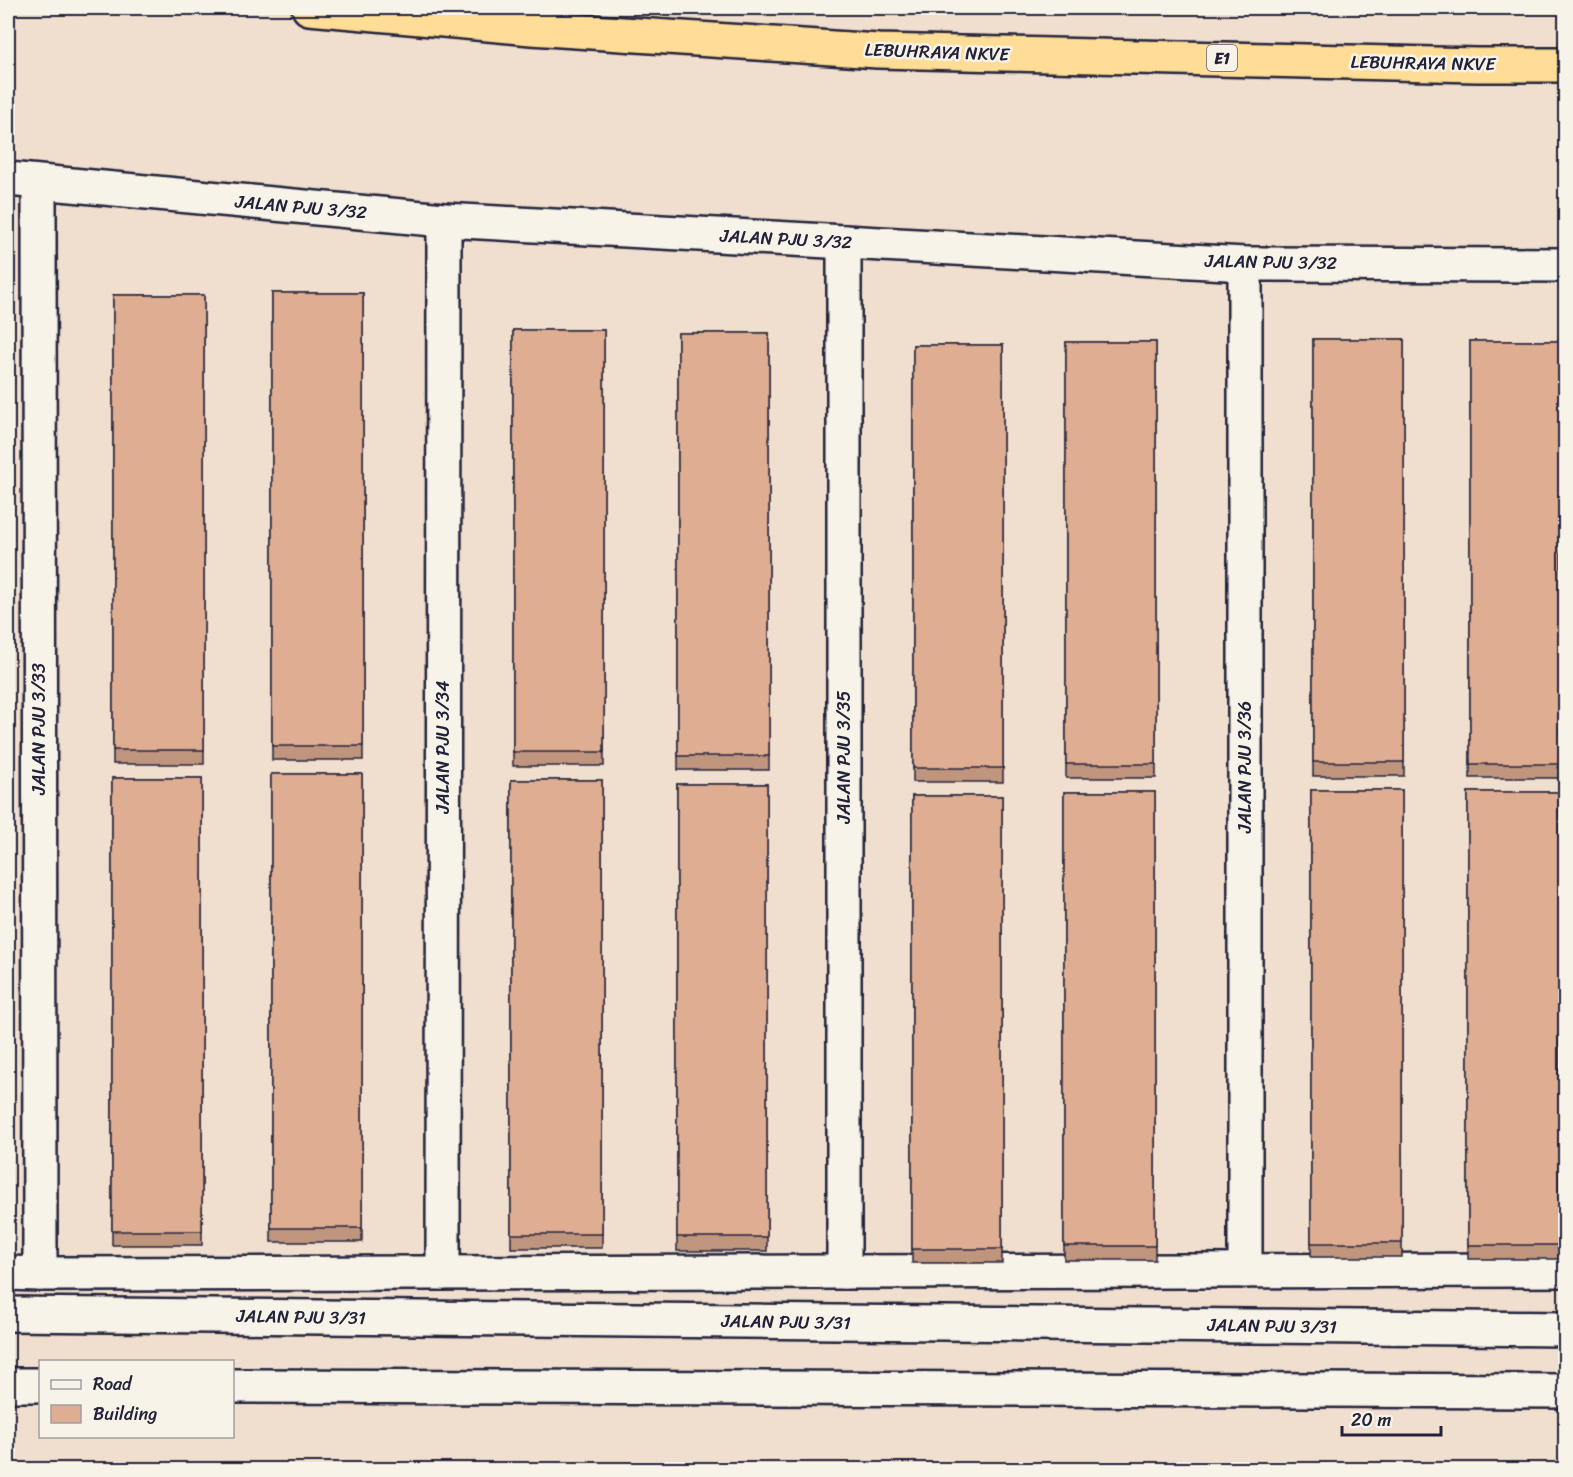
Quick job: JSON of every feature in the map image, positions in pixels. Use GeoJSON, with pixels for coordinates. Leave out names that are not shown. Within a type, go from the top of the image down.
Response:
{"type":"FeatureCollection","features":[{"type":"Feature","properties":{"kind":"highway","name":"LEBUHRAYA NKVE"},"geometry":{"type":"LineString","coordinates":[[309,8],[531,28],[878,51],[1477,65],[1566,65]]}},
{"type":"Feature","properties":{"kind":"street","name":"JALAN PJU 3/32"},"geometry":{"type":"LineString","coordinates":[[23,181],[444,220],[1245,264],[1566,265]]}},
{"type":"Feature","properties":{"kind":"street","name":"JALAN PJU 3/33"},"geometry":{"type":"LineString","coordinates":[[23,181],[40,1275]]}},
{"type":"Feature","properties":{"kind":"street","name":"JALAN PJU 3/34"},"geometry":{"type":"LineString","coordinates":[[443,1273],[444,220]]}},
{"type":"Feature","properties":{"kind":"street","name":"JALAN PJU 3/35"},"geometry":{"type":"LineString","coordinates":[[844,242],[844,1272]]}},
{"type":"Feature","properties":{"kind":"street","name":"JALAN PJU 3/36"},"geometry":{"type":"LineString","coordinates":[[1245,264],[1245,1271]]}},
{"type":"Feature","properties":{"kind":"street"},"geometry":{"type":"LineString","coordinates":[[8,1273],[40,1275],[1566,1270]]}},
{"type":"Feature","properties":{"kind":"street","name":"JALAN PJU 3/31"},"geometry":{"type":"LineString","coordinates":[[8,1314],[1566,1329]]}},
{"type":"Feature","properties":{"kind":"street"},"geometry":{"type":"LineString","coordinates":[[8,1385],[39,1385]]}},
{"type":"Feature","properties":{"kind":"street"},"geometry":{"type":"LineString","coordinates":[[234,1386],[1566,1391]]}},
{"type":"Feature","properties":{"kind":"building"},"geometry":{"type":"Polygon","coordinates":[[[272,293],[363,293],[363,746],[272,746],[272,293]]]}},
{"type":"Feature","properties":{"kind":"building"},"geometry":{"type":"Polygon","coordinates":[[[113,295],[204,295],[204,750],[113,750],[113,295]]]}},
{"type":"Feature","properties":{"kind":"building"},"geometry":{"type":"Polygon","coordinates":[[[513,330],[604,330],[604,752],[513,752],[513,330]]]}},
{"type":"Feature","properties":{"kind":"building"},"geometry":{"type":"Polygon","coordinates":[[[678,333],[769,333],[769,756],[678,756],[678,333]]]}},
{"type":"Feature","properties":{"kind":"building"},"geometry":{"type":"Polygon","coordinates":[[[1313,339],[1404,339],[1404,762],[1313,762],[1313,339]]]}},
{"type":"Feature","properties":{"kind":"building"},"geometry":{"type":"Polygon","coordinates":[[[1470,341],[1561,341],[1561,764],[1470,764],[1470,341]]]}},
{"type":"Feature","properties":{"kind":"building"},"geometry":{"type":"Polygon","coordinates":[[[1066,342],[1156,342],[1156,764],[1066,764],[1066,342]]]}},
{"type":"Feature","properties":{"kind":"building"},"geometry":{"type":"Polygon","coordinates":[[[913,345],[1003,345],[1003,768],[913,768],[913,345]]]}},
{"type":"Feature","properties":{"kind":"building"},"geometry":{"type":"Polygon","coordinates":[[[271,774],[362,774],[362,1228],[271,1228],[271,774]]]}},
{"type":"Feature","properties":{"kind":"building"},"geometry":{"type":"Polygon","coordinates":[[[112,778],[202,778],[202,1231],[112,1231],[112,778]]]}},
{"type":"Feature","properties":{"kind":"building"},"geometry":{"type":"Polygon","coordinates":[[[511,780],[602,780],[602,1234],[511,1234],[511,780]]]}},
{"type":"Feature","properties":{"kind":"building"},"geometry":{"type":"Polygon","coordinates":[[[677,784],[767,784],[767,1237],[677,1237],[677,784]]]}},
{"type":"Feature","properties":{"kind":"building"},"geometry":{"type":"Polygon","coordinates":[[[1311,790],[1402,790],[1402,1243],[1311,1243],[1311,790]]]}},
{"type":"Feature","properties":{"kind":"building"},"geometry":{"type":"Polygon","coordinates":[[[1064,792],[1155,792],[1155,1246],[1064,1246],[1064,792]]]}},
{"type":"Feature","properties":{"kind":"building"},"geometry":{"type":"Polygon","coordinates":[[[1468,792],[1559,792],[1559,1245],[1468,1245],[1468,792]]]}},
{"type":"Feature","properties":{"kind":"building"},"geometry":{"type":"Polygon","coordinates":[[[912,796],[1002,796],[1002,1249],[912,1249],[912,796]]]}}]}
